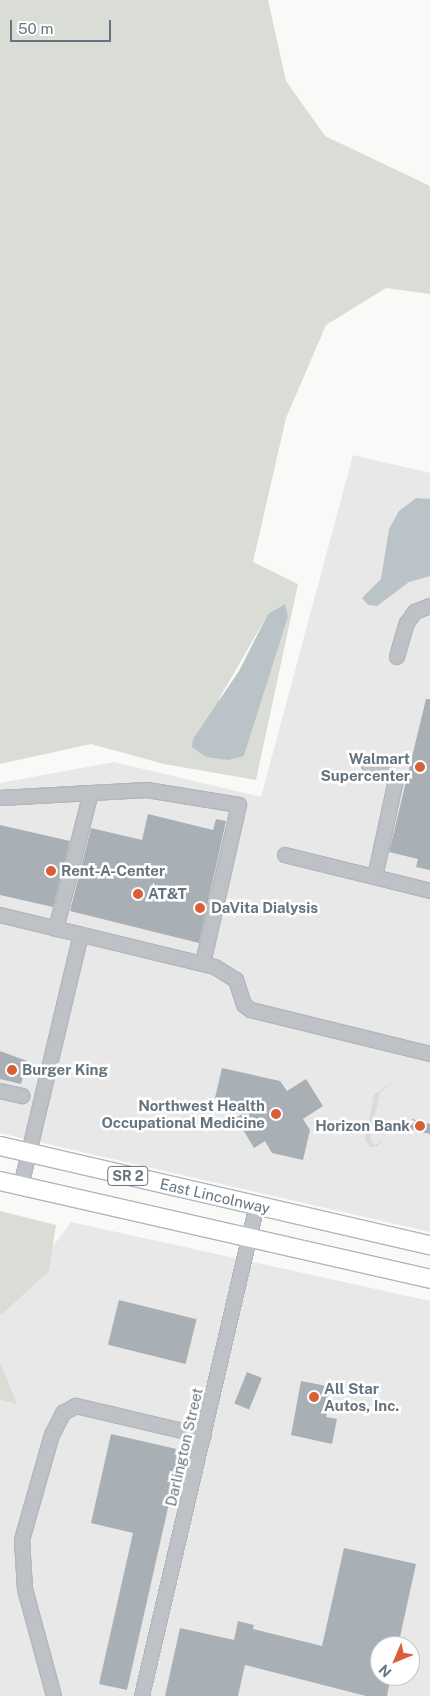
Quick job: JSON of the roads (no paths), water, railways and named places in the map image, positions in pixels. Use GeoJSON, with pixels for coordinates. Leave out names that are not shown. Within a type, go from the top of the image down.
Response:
{"type":"FeatureCollection","features":[{"type":"Feature","properties":{"kind":"main road","name":"East Lincolnway"},"geometry":{"type":"LineString","coordinates":[[0,1146],[430,1245]]}},
{"type":"Feature","properties":{"kind":"main road","name":"SR 2"},"geometry":{"type":"LineString","coordinates":[[0,1181],[430,1280]]}},
{"type":"Feature","properties":{"kind":"street"},"geometry":{"type":"LineString","coordinates":[[397,657],[407,623],[415,612],[430,606]]}},
{"type":"Feature","properties":{"kind":"street"},"geometry":{"type":"LineString","coordinates":[[369,765],[396,780],[375,877]]}},
{"type":"Feature","properties":{"kind":"street"},"geometry":{"type":"LineString","coordinates":[[0,798],[148,790],[239,805],[203,964]]}},
{"type":"Feature","properties":{"kind":"street"},"geometry":{"type":"LineString","coordinates":[[56,929],[91,793]]}},
{"type":"Feature","properties":{"kind":"street"},"geometry":{"type":"LineString","coordinates":[[285,854],[430,891]]}},
{"type":"Feature","properties":{"kind":"street"},"geometry":{"type":"LineString","coordinates":[[0,915],[227,971],[236,980],[244,1005],[251,1010],[430,1054]]}},
{"type":"Feature","properties":{"kind":"street"},"geometry":{"type":"LineString","coordinates":[[21,1186],[27,1152],[81,935]]}},
{"type":"Feature","properties":{"kind":"street"},"geometry":{"type":"LineString","coordinates":[[0,1091],[22,1096]]}},
{"type":"Feature","properties":{"kind":"street","name":"Darlington Street"},"geometry":{"type":"LineString","coordinates":[[142,1696],[204,1436],[256,1205]]}},
{"type":"Feature","properties":{"kind":"street"},"geometry":{"type":"LineString","coordinates":[[54,1696],[25,1589],[22,1540],[52,1435],[63,1413],[76,1406],[204,1436]]}},
{"type":"Feature","properties":{"kind":"place","name":"Walmart Supercenter"},"geometry":{"type":"Point","coordinates":[420,767]}},
{"type":"Feature","properties":{"kind":"place","name":"Rent-A-Center"},"geometry":{"type":"Point","coordinates":[51,871]}},
{"type":"Feature","properties":{"kind":"place","name":"AT&T"},"geometry":{"type":"Point","coordinates":[138,894]}},
{"type":"Feature","properties":{"kind":"place","name":"DaVita Dialysis"},"geometry":{"type":"Point","coordinates":[200,908]}},
{"type":"Feature","properties":{"kind":"place","name":"Burger King"},"geometry":{"type":"Point","coordinates":[12,1070]}},
{"type":"Feature","properties":{"kind":"place","name":"Northwest Health Occupational Medicine"},"geometry":{"type":"Point","coordinates":[276,1114]}},
{"type":"Feature","properties":{"kind":"place","name":"Horizon Bank"},"geometry":{"type":"Point","coordinates":[420,1126]}},
{"type":"Feature","properties":{"kind":"place","name":"All Star Autos, Inc."},"geometry":{"type":"Point","coordinates":[314,1397]}}]}
